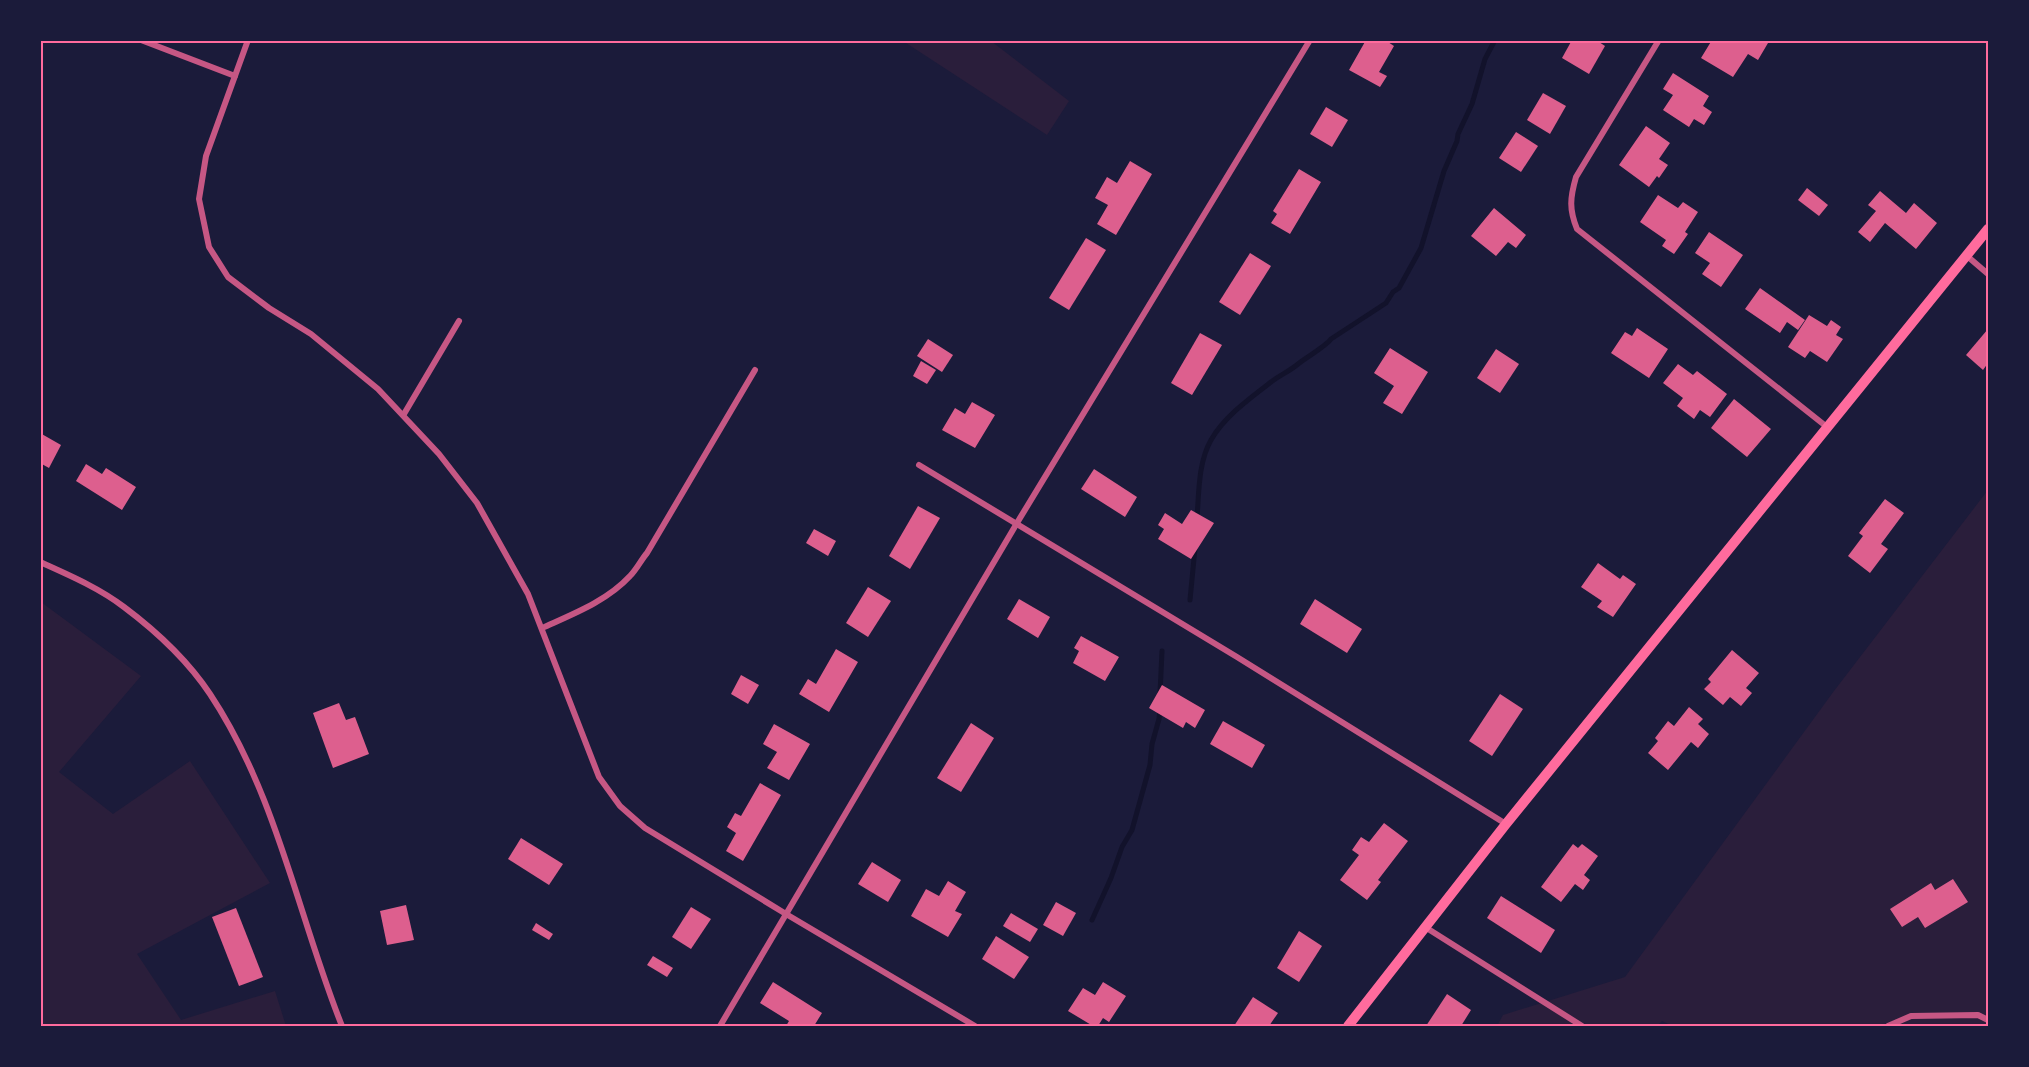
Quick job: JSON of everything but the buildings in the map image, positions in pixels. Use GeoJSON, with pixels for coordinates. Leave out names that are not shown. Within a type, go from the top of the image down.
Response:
{"type":"FeatureCollection","features":[{"type":"Feature","properties":{"kind":"main road"},"geometry":{"type":"LineString","coordinates":[[1348,1026],[1506,824],[1989,229]]}},
{"type":"Feature","properties":{"kind":"street"},"geometry":{"type":"LineString","coordinates":[[141,40],[235,76]]}},
{"type":"Feature","properties":{"kind":"street"},"geometry":{"type":"LineString","coordinates":[[248,40],[206,156],[199,199],[209,247],[228,278],[269,308],[311,334],[378,389],[440,454],[477,503],[528,594],[599,777],[620,806],[645,828],[975,1026]]}},
{"type":"Feature","properties":{"kind":"street"},"geometry":{"type":"LineString","coordinates":[[720,1026],[1017,523],[1310,40]]}},
{"type":"Feature","properties":{"kind":"street"},"geometry":{"type":"LineString","coordinates":[[1659,40],[1576,177],[1571,193],[1571,213],[1577,229],[1827,427]]}},
{"type":"Feature","properties":{"kind":"street"},"geometry":{"type":"LineString","coordinates":[[1967,256],[1989,274]]}},
{"type":"Feature","properties":{"kind":"street"},"geometry":{"type":"LineString","coordinates":[[404,414],[459,321]]}},
{"type":"Feature","properties":{"kind":"street"},"geometry":{"type":"LineString","coordinates":[[542,628],[590,606],[630,576],[647,553],[755,370]]}},
{"type":"Feature","properties":{"kind":"street"},"geometry":{"type":"LineString","coordinates":[[919,465],[1228,651],[1506,824]]}},
{"type":"Feature","properties":{"kind":"street"},"geometry":{"type":"LineString","coordinates":[[40,562],[89,585],[123,606],[183,660],[210,694],[255,779],[285,856],[342,1026]]}},
{"type":"Feature","properties":{"kind":"street"},"geometry":{"type":"LineString","coordinates":[[1425,927],[1581,1026]]}},
{"type":"Feature","properties":{"kind":"street"},"geometry":{"type":"LineString","coordinates":[[1888,1026],[1911,1016],[1978,1015],[1989,1020]]}},
{"type":"Feature","properties":{"kind":"shaded area"},"geometry":{"type":"Polygon","coordinates":[[[903,41],[991,41],[1069,101],[1047,135],[903,41]]]}},
{"type":"Feature","properties":{"kind":"shaded area"},"geometry":{"type":"Polygon","coordinates":[[[1988,490],[1988,1026],[1673,1026],[1662,1021],[1657,1026],[1497,1026],[1503,1015],[1625,977],[1834,691],[1988,490]]]}},
{"type":"Feature","properties":{"kind":"shaded area"},"geometry":{"type":"Polygon","coordinates":[[[41,602],[141,676],[59,772],[113,814],[190,761],[270,883],[137,954],[181,1020],[275,991],[286,1026],[41,1026],[41,602]]]}},
{"type":"Feature","properties":{"kind":"waterway"},"geometry":{"type":"LineString","coordinates":[[1197,518],[1204,458],[1211,440],[1223,423],[1271,382],[1386,303],[1393,292],[1399,288],[1421,248],[1444,171],[1472,104],[1485,59],[1495,40]]}},
{"type":"Feature","properties":{"kind":"waterway"},"geometry":{"type":"LineString","coordinates":[[1190,600],[1195,548]]}},
{"type":"Feature","properties":{"kind":"waterway"},"geometry":{"type":"LineString","coordinates":[[1160,694],[1162,651]]}},
{"type":"Feature","properties":{"kind":"waterway"},"geometry":{"type":"LineString","coordinates":[[1092,920],[1122,847],[1132,830],[1150,765],[1160,709]]}}]}
